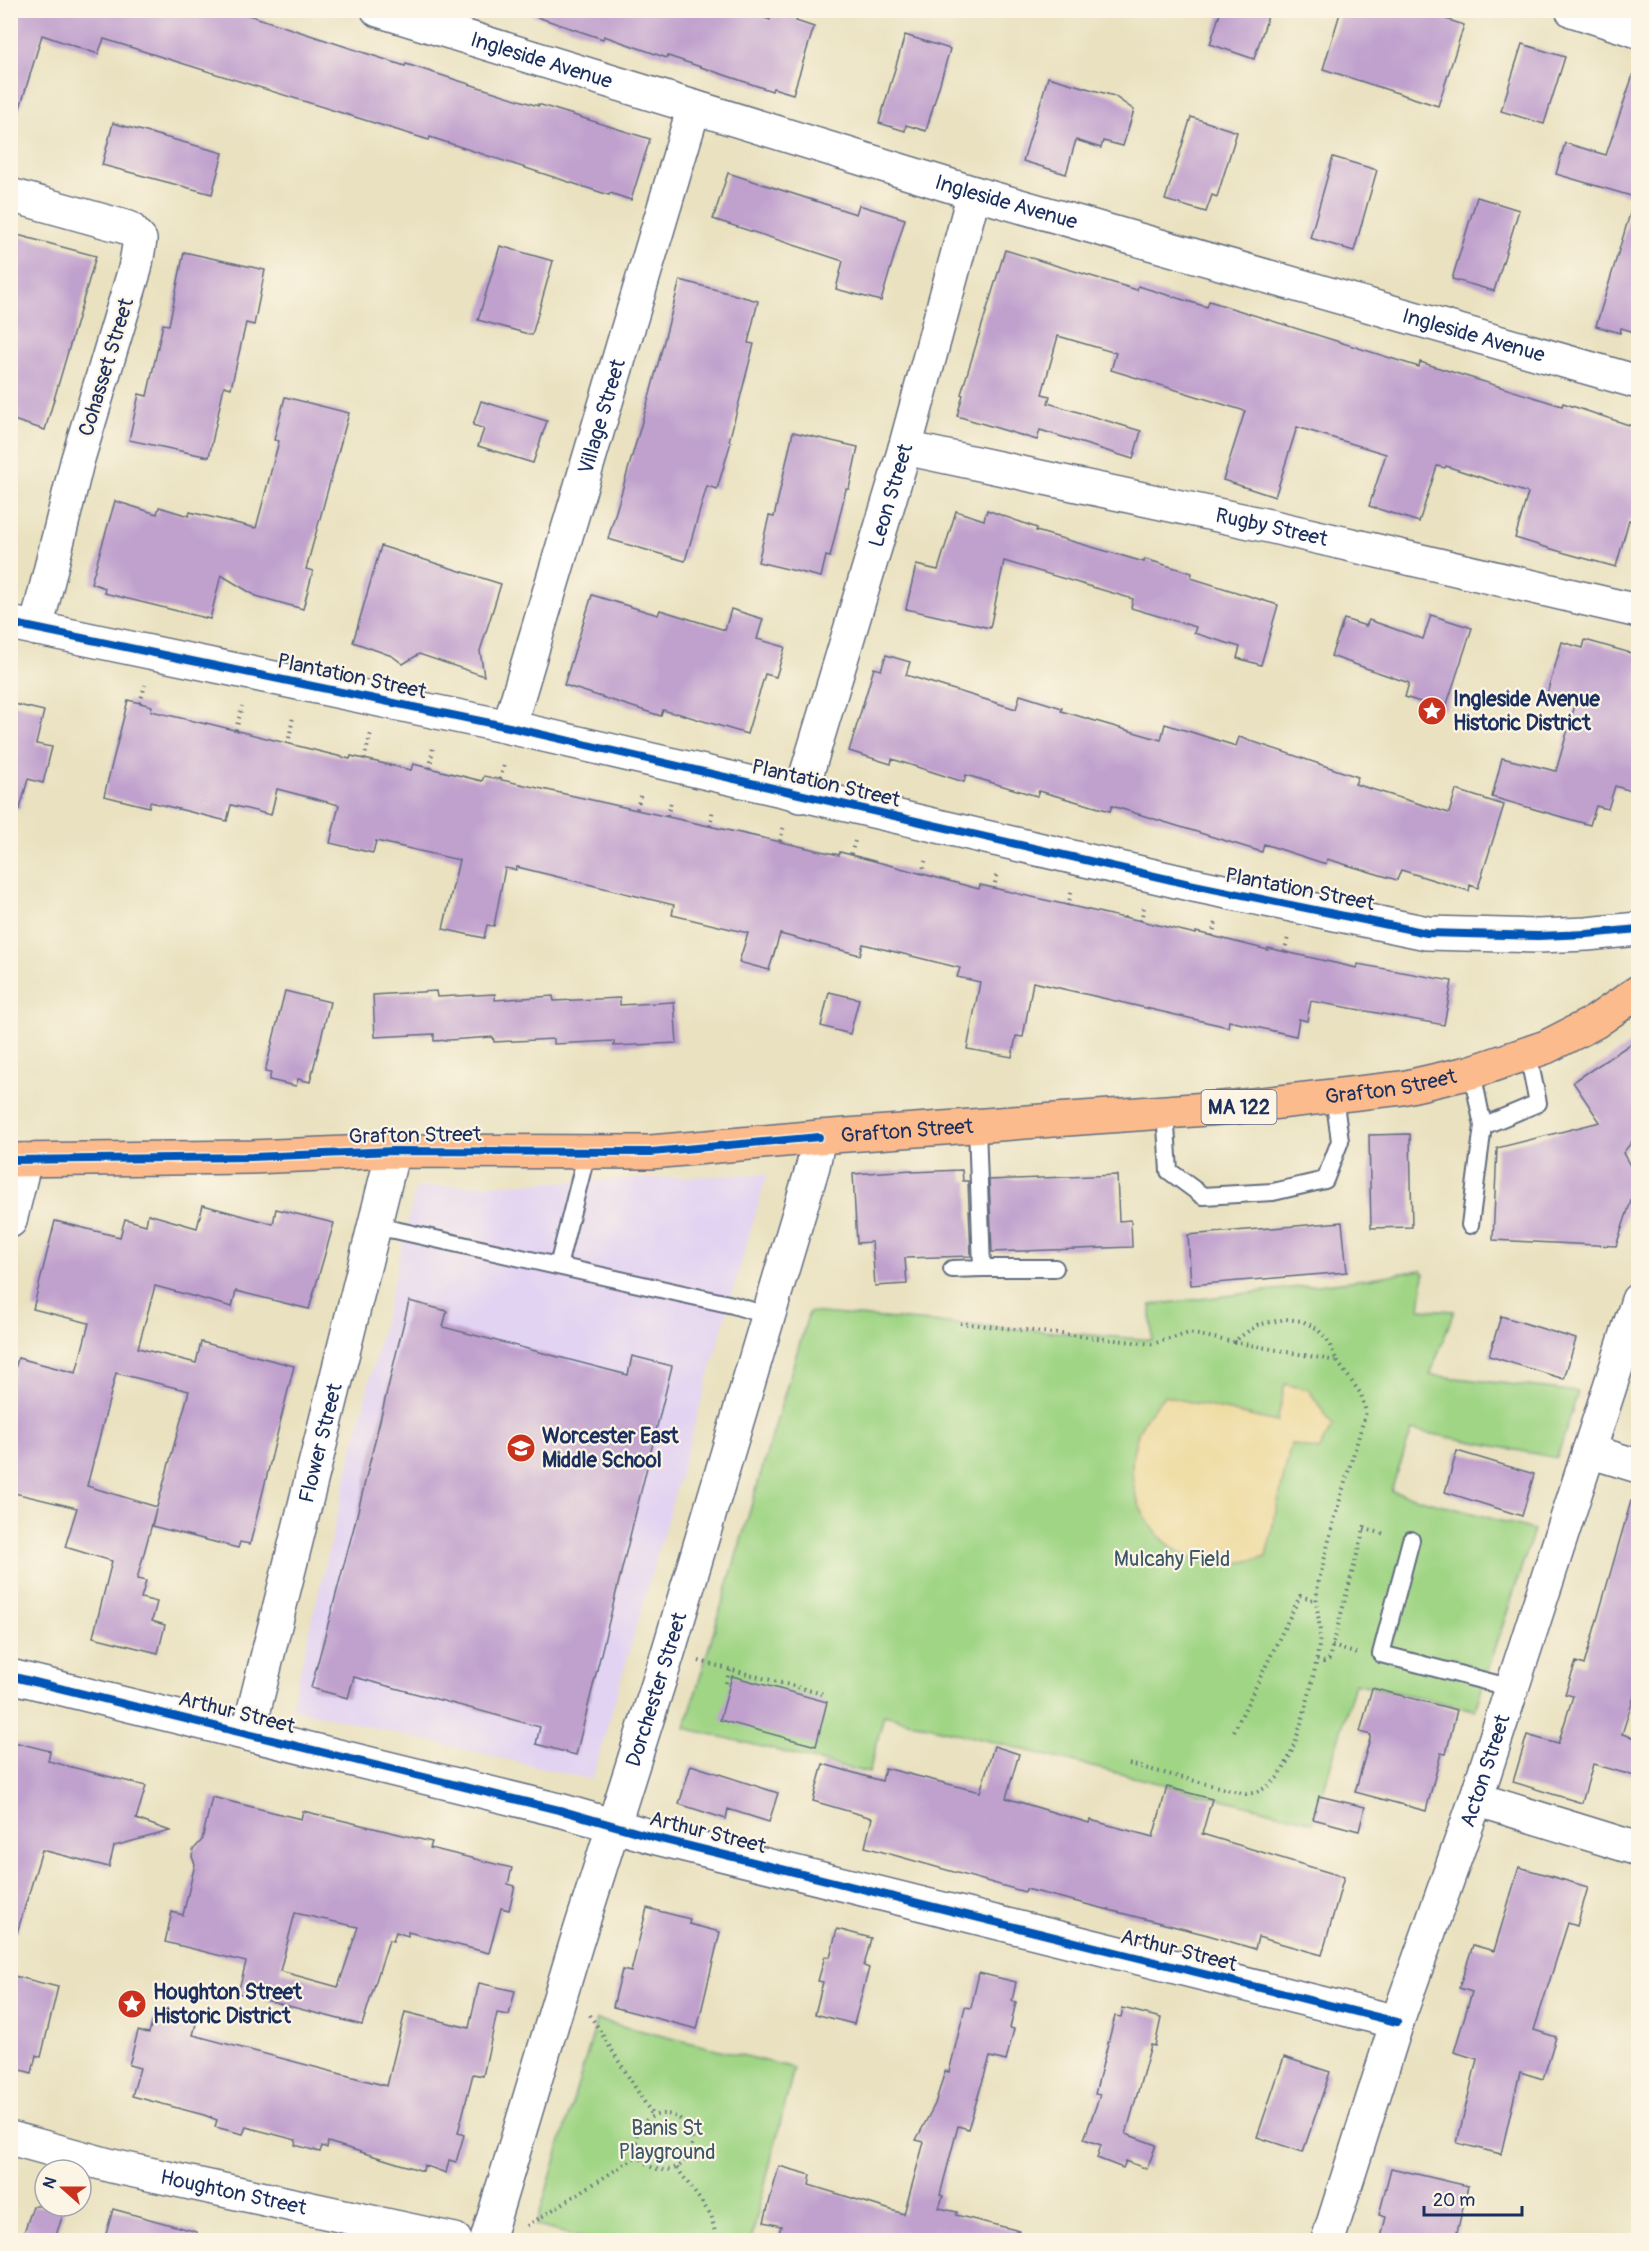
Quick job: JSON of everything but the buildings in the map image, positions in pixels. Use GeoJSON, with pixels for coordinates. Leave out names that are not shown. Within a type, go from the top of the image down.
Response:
{"type":"FeatureCollection","features":[{"type":"Feature","properties":{"kind":"highway","name":"Grafton Street"},"geometry":{"type":"LineString","coordinates":[[18,1160],[252,1157],[393,1151],[651,1152],[819,1137],[1165,1112],[1334,1096],[1402,1088],[1472,1072],[1528,1054],[1594,1022],[1638,992]]}},
{"type":"Feature","properties":{"kind":"street","name":"Ingleside Avenue"},"geometry":{"type":"LineString","coordinates":[[378,10],[974,193],[1638,382]]}},
{"type":"Feature","properties":{"kind":"street"},"geometry":{"type":"LineString","coordinates":[[1572,10],[1638,31]]}},
{"type":"Feature","properties":{"kind":"street","name":"Village Street"},"geometry":{"type":"LineString","coordinates":[[509,728],[694,106]]}},
{"type":"Feature","properties":{"kind":"street","name":"Leon Street"},"geometry":{"type":"LineString","coordinates":[[792,810],[905,448],[974,193]]}},
{"type":"Feature","properties":{"kind":"street","name":"Cohasset Street"},"geometry":{"type":"LineString","coordinates":[[10,195],[129,228],[140,240],[135,269],[77,462],[23,626]]}},
{"type":"Feature","properties":{"kind":"street","name":"Rugby Street"},"geometry":{"type":"LineString","coordinates":[[905,448],[1269,526],[1638,611]]}},
{"type":"Feature","properties":{"kind":"street","name":"Plantation Street"},"geometry":{"type":"LineString","coordinates":[[23,626],[509,728],[792,810],[1225,892],[1427,933],[1538,936],[1638,929]]}},
{"type":"Feature","properties":{"kind":"street","name":"Dorchester Street"},"geometry":{"type":"LineString","coordinates":[[487,2241],[770,1316],[813,1166],[819,1137]]}},
{"type":"Feature","properties":{"kind":"street","name":"Flower Street"},"geometry":{"type":"LineString","coordinates":[[248,1734],[393,1151]]}},
{"type":"Feature","properties":{"kind":"street"},"geometry":{"type":"LineString","coordinates":[[10,1221],[18,1160]]}},
{"type":"Feature","properties":{"kind":"street","name":"Acton Street"},"geometry":{"type":"LineString","coordinates":[[1328,2241],[1396,2022],[1476,1799],[1638,1300]]}},
{"type":"Feature","properties":{"kind":"street"},"geometry":{"type":"LineString","coordinates":[[1589,1451],[1638,1466]]}},
{"type":"Feature","properties":{"kind":"street","name":"Arthur Street"},"geometry":{"type":"LineString","coordinates":[[10,1676],[562,1811],[613,1826],[1396,2022]]}},
{"type":"Feature","properties":{"kind":"street"},"geometry":{"type":"LineString","coordinates":[[1476,1799],[1638,1849]]}},
{"type":"Feature","properties":{"kind":"street","name":"Houghton Street"},"geometry":{"type":"LineString","coordinates":[[10,2138],[112,2166],[455,2241]]}},
{"type":"Feature","properties":{"kind":"lane"},"geometry":{"type":"LineString","coordinates":[[1483,1126],[1538,1103],[1528,1054]]}},
{"type":"Feature","properties":{"kind":"lane"},"geometry":{"type":"LineString","coordinates":[[1470,1225],[1483,1126],[1472,1072]]}},
{"type":"Feature","properties":{"kind":"lane"},"geometry":{"type":"LineString","coordinates":[[1165,1112],[1169,1171],[1203,1196],[1273,1192],[1325,1180],[1340,1141],[1334,1096]]}},
{"type":"Feature","properties":{"kind":"lane"},"geometry":{"type":"LineString","coordinates":[[977,1127],[982,1268]]}},
{"type":"Feature","properties":{"kind":"lane"},"geometry":{"type":"LineString","coordinates":[[558,1266],[587,1152]]}},
{"type":"Feature","properties":{"kind":"lane"},"geometry":{"type":"LineString","coordinates":[[374,1227],[733,1305],[770,1316]]}},
{"type":"Feature","properties":{"kind":"lane"},"geometry":{"type":"LineString","coordinates":[[952,1269],[1055,1268]]}},
{"type":"Feature","properties":{"kind":"lane"},"geometry":{"type":"LineString","coordinates":[[1411,1540],[1382,1654],[1512,1688]]}},
{"type":"Feature","properties":{"kind":"path"},"geometry":{"type":"LineString","coordinates":[[140,703],[145,685]]}},
{"type":"Feature","properties":{"kind":"path"},"geometry":{"type":"LineString","coordinates":[[236,730],[242,706]]}},
{"type":"Feature","properties":{"kind":"path"},"geometry":{"type":"LineString","coordinates":[[288,744],[294,717]]}},
{"type":"Feature","properties":{"kind":"path"},"geometry":{"type":"LineString","coordinates":[[364,759],[371,733]]}},
{"type":"Feature","properties":{"kind":"path"},"geometry":{"type":"LineString","coordinates":[[430,768],[433,747]]}},
{"type":"Feature","properties":{"kind":"path"},"geometry":{"type":"LineString","coordinates":[[500,779],[505,762]]}},
{"type":"Feature","properties":{"kind":"path"},"geometry":{"type":"LineString","coordinates":[[638,809],[642,792]]}},
{"type":"Feature","properties":{"kind":"path"},"geometry":{"type":"LineString","coordinates":[[667,816],[672,799]]}},
{"type":"Feature","properties":{"kind":"path"},"geometry":{"type":"LineString","coordinates":[[710,826],[714,808]]}},
{"type":"Feature","properties":{"kind":"path"},"geometry":{"type":"LineString","coordinates":[[780,841],[792,810]]}},
{"type":"Feature","properties":{"kind":"path"},"geometry":{"type":"LineString","coordinates":[[851,854],[855,839]]}},
{"type":"Feature","properties":{"kind":"path"},"geometry":{"type":"LineString","coordinates":[[922,874],[927,855]]}},
{"type":"Feature","properties":{"kind":"path"},"geometry":{"type":"LineString","coordinates":[[994,888],[998,871]]}},
{"type":"Feature","properties":{"kind":"path"},"geometry":{"type":"LineString","coordinates":[[1068,906],[1073,887]]}},
{"type":"Feature","properties":{"kind":"path"},"geometry":{"type":"LineString","coordinates":[[1141,921],[1145,902]]}},
{"type":"Feature","properties":{"kind":"path"},"geometry":{"type":"LineString","coordinates":[[1212,936],[1217,918]]}},
{"type":"Feature","properties":{"kind":"path"},"geometry":{"type":"LineString","coordinates":[[1284,951],[1289,934]]}},
{"type":"Feature","properties":{"kind":"path"},"geometry":{"type":"LineString","coordinates":[[1125,1762],[1246,1794],[1255,1793],[1272,1782],[1285,1767],[1292,1752],[1317,1660],[1320,1632],[1316,1595],[1329,1537],[1366,1412],[1361,1394],[1337,1361],[1327,1339],[1316,1328],[1302,1321],[1286,1319],[1257,1325],[1233,1342]]}},
{"type":"Feature","properties":{"kind":"path"},"geometry":{"type":"LineString","coordinates":[[960,1323],[1152,1344],[1189,1333],[1337,1361]]}},
{"type":"Feature","properties":{"kind":"path"},"geometry":{"type":"LineString","coordinates":[[1317,1660],[1324,1662],[1329,1659],[1365,1525]]}},
{"type":"Feature","properties":{"kind":"path"},"geometry":{"type":"LineString","coordinates":[[1234,1731],[1300,1596],[1317,1601]]}},
{"type":"Feature","properties":{"kind":"path"},"geometry":{"type":"LineString","coordinates":[[693,1660],[823,1694]]}},
{"type":"Feature","properties":{"kind":"path"},"geometry":{"type":"LineString","coordinates":[[726,1683],[730,1669]]}},
{"type":"Feature","properties":{"kind":"path"},"geometry":{"type":"LineString","coordinates":[[587,2010],[653,2116]]}},
{"type":"Feature","properties":{"kind":"path"},"geometry":{"type":"LineString","coordinates":[[673,2115],[681,2119],[688,2127],[693,2146],[690,2155],[677,2168],[669,2170],[651,2168],[639,2155],[636,2147],[639,2129],[653,2116],[673,2115]]}},
{"type":"Feature","properties":{"kind":"path"},"geometry":{"type":"LineString","coordinates":[[524,2228],[639,2155]]}},
{"type":"Feature","properties":{"kind":"path"},"geometry":{"type":"LineString","coordinates":[[677,2168],[711,2215],[717,2241]]}},
{"type":"Feature","properties":{"kind":"shaded area","name":"Worcester East Middle School"},"geometry":{"type":"Polygon","coordinates":[[[767,1174],[592,1780],[291,1708],[416,1187],[767,1174]]]}},
{"type":"Feature","properties":{"kind":"green space","name":"Mulcahy Field"},"geometry":{"type":"Polygon","coordinates":[[[1421,1270],[1424,1274],[1420,1309],[1454,1311],[1430,1375],[1578,1392],[1557,1458],[1412,1430],[1391,1491],[1534,1530],[1475,1710],[1355,1683],[1314,1822],[884,1715],[869,1773],[685,1728],[809,1312],[1152,1340],[1151,1305],[1366,1279],[1421,1270]]]}},
{"type":"Feature","properties":{"kind":"green space","name":"Banis St Playground"},"geometry":{"type":"Polygon","coordinates":[[[597,2020],[794,2068],[751,2240],[592,2240],[536,2226],[597,2020]]]}},
{"type":"Feature","properties":{"kind":"sand"},"geometry":{"type":"Polygon","coordinates":[[[1285,1384],[1309,1390],[1333,1426],[1318,1450],[1291,1444],[1266,1557],[1216,1564],[1194,1559],[1175,1549],[1159,1535],[1146,1518],[1137,1499],[1133,1478],[1133,1456],[1138,1434],[1152,1409],[1164,1396],[1277,1422],[1285,1384]]]}},
{"type":"Feature","properties":{"kind":"cycle path"},"geometry":{"type":"LineString","coordinates":[[10,623],[509,727],[1189,884],[1427,933],[1538,936],[1638,929]]}},
{"type":"Feature","properties":{"kind":"cycle path"},"geometry":{"type":"LineString","coordinates":[[10,1160],[252,1157],[393,1151],[651,1152],[819,1137]]}},
{"type":"Feature","properties":{"kind":"cycle path"},"geometry":{"type":"LineString","coordinates":[[10,1676],[563,1811],[657,1838],[1397,2022]]}},
{"type":"Feature","properties":{"kind":"place","name":"Ingleside Avenue Historic District"},"geometry":{"type":"Point","coordinates":[1432,711]}},
{"type":"Feature","properties":{"kind":"place","name":"Worcester East Middle School"},"geometry":{"type":"Point","coordinates":[521,1448]}},
{"type":"Feature","properties":{"kind":"place","name":"Houghton Street Historic District"},"geometry":{"type":"Point","coordinates":[132,2004]}}]}
